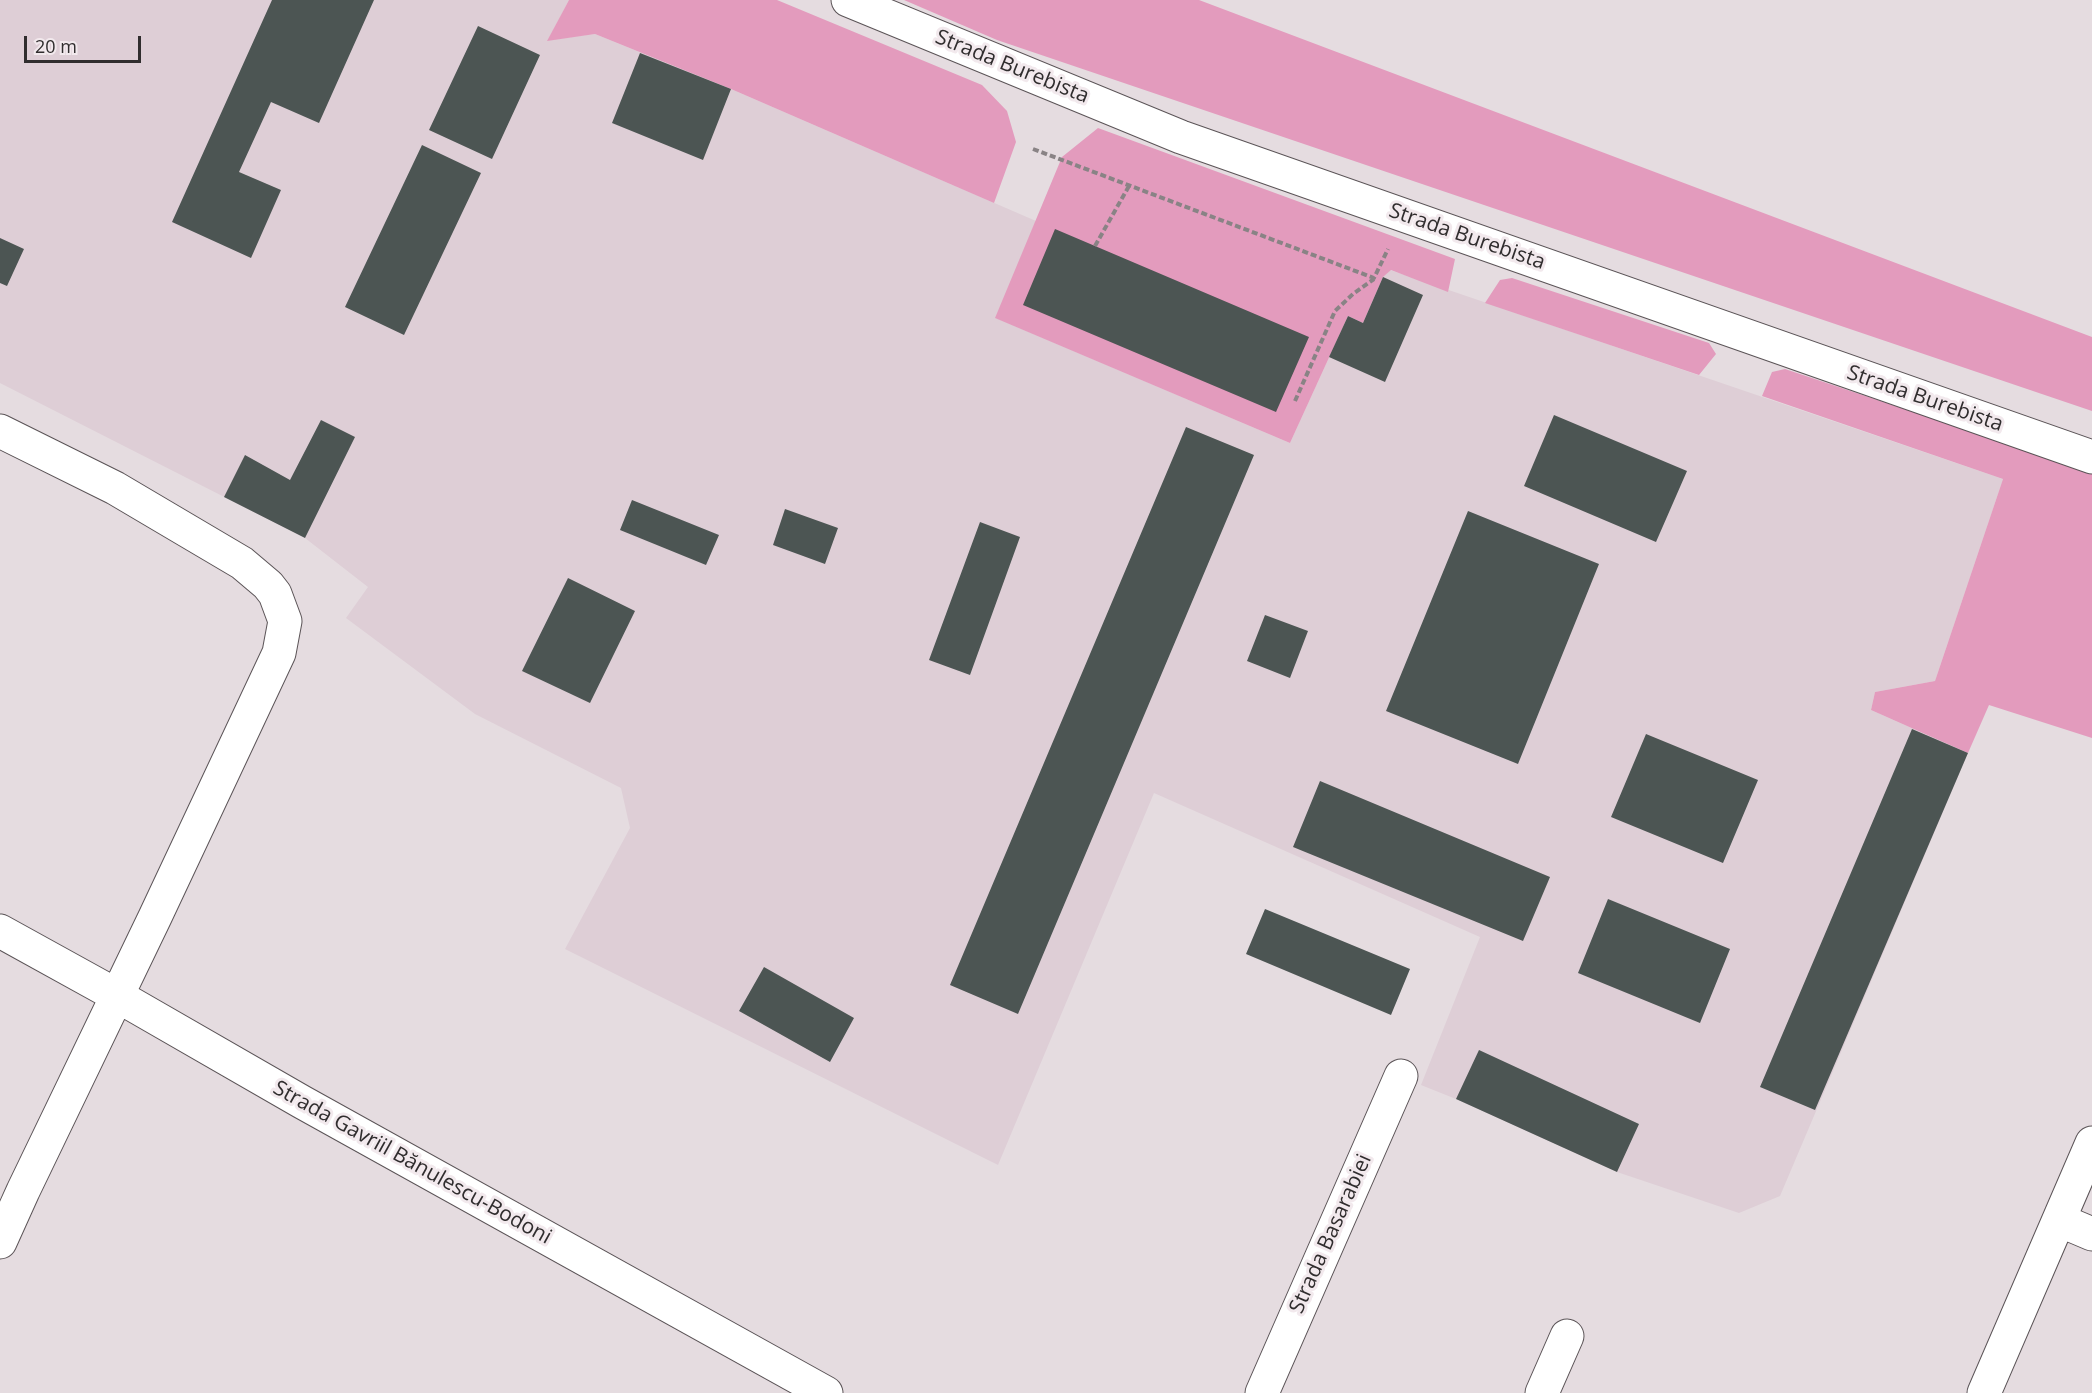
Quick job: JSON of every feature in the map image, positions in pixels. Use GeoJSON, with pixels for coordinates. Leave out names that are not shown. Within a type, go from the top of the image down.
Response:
{"type":"FeatureCollection","features":[{"type":"Feature","properties":{"kind":"street","name":"Strada Burebista"},"geometry":{"type":"LineString","coordinates":[[848,0],[1181,137],[2092,457]]}},
{"type":"Feature","properties":{"kind":"street"},"geometry":{"type":"LineString","coordinates":[[0,431],[116,488],[220,549],[259,577],[275,594],[285,621],[279,653],[0,1242]]}},
{"type":"Feature","properties":{"kind":"street","name":"Strada Gavriil Bănulescu-Bodoni"},"geometry":{"type":"LineString","coordinates":[[0,930],[302,1102],[826,1393]]}},
{"type":"Feature","properties":{"kind":"street","name":"Strada Basarabiei"},"geometry":{"type":"LineString","coordinates":[[1262,1393],[1401,1076]]}},
{"type":"Feature","properties":{"kind":"street"},"geometry":{"type":"LineString","coordinates":[[1984,1393],[2092,1143]]}},
{"type":"Feature","properties":{"kind":"street"},"geometry":{"type":"LineString","coordinates":[[2059,1220],[2092,1234]]}},
{"type":"Feature","properties":{"kind":"street"},"geometry":{"type":"LineString","coordinates":[[1542,1393],[1567,1336]]}},
{"type":"Feature","properties":{"kind":"path"},"geometry":{"type":"LineString","coordinates":[[1033,149],[1374,278]]}},
{"type":"Feature","properties":{"kind":"path"},"geometry":{"type":"LineString","coordinates":[[1095,246],[1129,186]]}},
{"type":"Feature","properties":{"kind":"path"},"geometry":{"type":"LineString","coordinates":[[1295,401],[1335,311],[1374,278],[1388,249],[1399,253]]}},
{"type":"Feature","properties":{"kind":"shaded area"},"geometry":{"type":"Polygon","coordinates":[[[0,0],[569,0],[548,40],[595,34],[731,89],[1036,221],[996,318],[1290,443],[1348,316],[1363,322],[1383,277],[1390,270],[2003,479],[1935,681],[1875,692],[1871,710],[1968,753],[1780,1196],[1739,1213],[1617,1172],[1421,1085],[1480,937],[1154,793],[998,1165],[565,949],[630,828],[621,788],[475,714],[346,618],[368,587],[305,538],[0,383],[0,0]]]}},
{"type":"Feature","properties":{"kind":"shaded area"},"geometry":{"type":"Polygon","coordinates":[[[569,0],[777,0],[982,85],[1007,111],[1016,142],[994,203],[731,89],[595,34],[547,41],[569,0]]]}},
{"type":"Feature","properties":{"kind":"shaded area"},"geometry":{"type":"Polygon","coordinates":[[[904,0],[1199,0],[2092,337],[2092,411],[997,40],[904,0]]]}},
{"type":"Feature","properties":{"kind":"shaded area"},"geometry":{"type":"Polygon","coordinates":[[[1098,128],[1455,259],[1448,292],[1391,270],[1383,277],[1363,323],[1348,316],[1290,443],[995,318],[1062,157],[1098,128]]]}},
{"type":"Feature","properties":{"kind":"shaded area"},"geometry":{"type":"Polygon","coordinates":[[[1512,278],[1709,343],[1716,354],[1699,375],[1485,303],[1500,280],[1512,278]]]}},
{"type":"Feature","properties":{"kind":"shaded area"},"geometry":{"type":"Polygon","coordinates":[[[1785,369],[2092,472],[2092,738],[1989,705],[1968,753],[1871,710],[1875,692],[1935,681],[2003,479],[1762,396],[1772,372],[1785,369]]]}},
{"type":"Feature","properties":{"kind":"building"},"geometry":{"type":"Polygon","coordinates":[[[272,0],[374,0],[319,123],[271,102],[239,172],[281,190],[251,258],[172,222],[272,0]]]}},
{"type":"Feature","properties":{"kind":"building"},"geometry":{"type":"Polygon","coordinates":[[[478,26],[540,55],[492,159],[429,130],[478,26]]]}},
{"type":"Feature","properties":{"kind":"building"},"geometry":{"type":"Polygon","coordinates":[[[640,53],[731,89],[703,160],[612,123],[640,53]]]}},
{"type":"Feature","properties":{"kind":"building"},"geometry":{"type":"Polygon","coordinates":[[[422,145],[481,173],[404,335],[345,307],[422,145]]]}},
{"type":"Feature","properties":{"kind":"building"},"geometry":{"type":"Polygon","coordinates":[[[1055,229],[1309,337],[1276,412],[1023,305],[1055,229]]]}},
{"type":"Feature","properties":{"kind":"building"},"geometry":{"type":"Polygon","coordinates":[[[0,238],[24,249],[7,286],[0,283],[0,238]]]}},
{"type":"Feature","properties":{"kind":"building"},"geometry":{"type":"Polygon","coordinates":[[[1383,277],[1423,295],[1385,382],[1329,357],[1348,316],[1363,323],[1383,277]]]}},
{"type":"Feature","properties":{"kind":"building"},"geometry":{"type":"Polygon","coordinates":[[[1554,415],[1687,471],[1656,542],[1524,486],[1554,415]]]}},
{"type":"Feature","properties":{"kind":"building"},"geometry":{"type":"Polygon","coordinates":[[[321,420],[355,437],[305,538],[224,497],[245,455],[290,480],[321,420]]]}},
{"type":"Feature","properties":{"kind":"building"},"geometry":{"type":"Polygon","coordinates":[[[1186,427],[1254,455],[1018,1014],[950,985],[1186,427]]]}},
{"type":"Feature","properties":{"kind":"building"},"geometry":{"type":"Polygon","coordinates":[[[632,500],[719,535],[706,565],[620,530],[632,500]]]}},
{"type":"Feature","properties":{"kind":"building"},"geometry":{"type":"Polygon","coordinates":[[[785,509],[838,528],[825,564],[773,545],[785,509]]]}},
{"type":"Feature","properties":{"kind":"building"},"geometry":{"type":"Polygon","coordinates":[[[1468,511],[1599,564],[1518,764],[1386,711],[1468,511]]]}},
{"type":"Feature","properties":{"kind":"building"},"geometry":{"type":"Polygon","coordinates":[[[980,522],[1020,537],[970,675],[929,660],[980,522]]]}},
{"type":"Feature","properties":{"kind":"building"},"geometry":{"type":"Polygon","coordinates":[[[568,578],[635,611],[590,703],[522,671],[568,578]]]}},
{"type":"Feature","properties":{"kind":"building"},"geometry":{"type":"Polygon","coordinates":[[[1265,615],[1308,631],[1290,678],[1247,661],[1265,615]]]}},
{"type":"Feature","properties":{"kind":"building"},"geometry":{"type":"Polygon","coordinates":[[[1912,729],[1968,753],[1815,1110],[1760,1087],[1912,729]]]}},
{"type":"Feature","properties":{"kind":"building"},"geometry":{"type":"Polygon","coordinates":[[[1646,734],[1758,780],[1723,863],[1611,817],[1646,734]]]}},
{"type":"Feature","properties":{"kind":"building"},"geometry":{"type":"Polygon","coordinates":[[[1320,781],[1550,877],[1523,941],[1293,847],[1320,781]]]}},
{"type":"Feature","properties":{"kind":"building"},"geometry":{"type":"Polygon","coordinates":[[[1608,899],[1730,949],[1700,1023],[1578,973],[1608,899]]]}},
{"type":"Feature","properties":{"kind":"building"},"geometry":{"type":"Polygon","coordinates":[[[1265,909],[1410,969],[1391,1015],[1246,954],[1265,909]]]}},
{"type":"Feature","properties":{"kind":"building"},"geometry":{"type":"Polygon","coordinates":[[[764,967],[854,1018],[830,1062],[739,1011],[764,967]]]}},
{"type":"Feature","properties":{"kind":"building"},"geometry":{"type":"Polygon","coordinates":[[[1479,1050],[1639,1124],[1617,1172],[1456,1099],[1479,1050]]]}}]}
